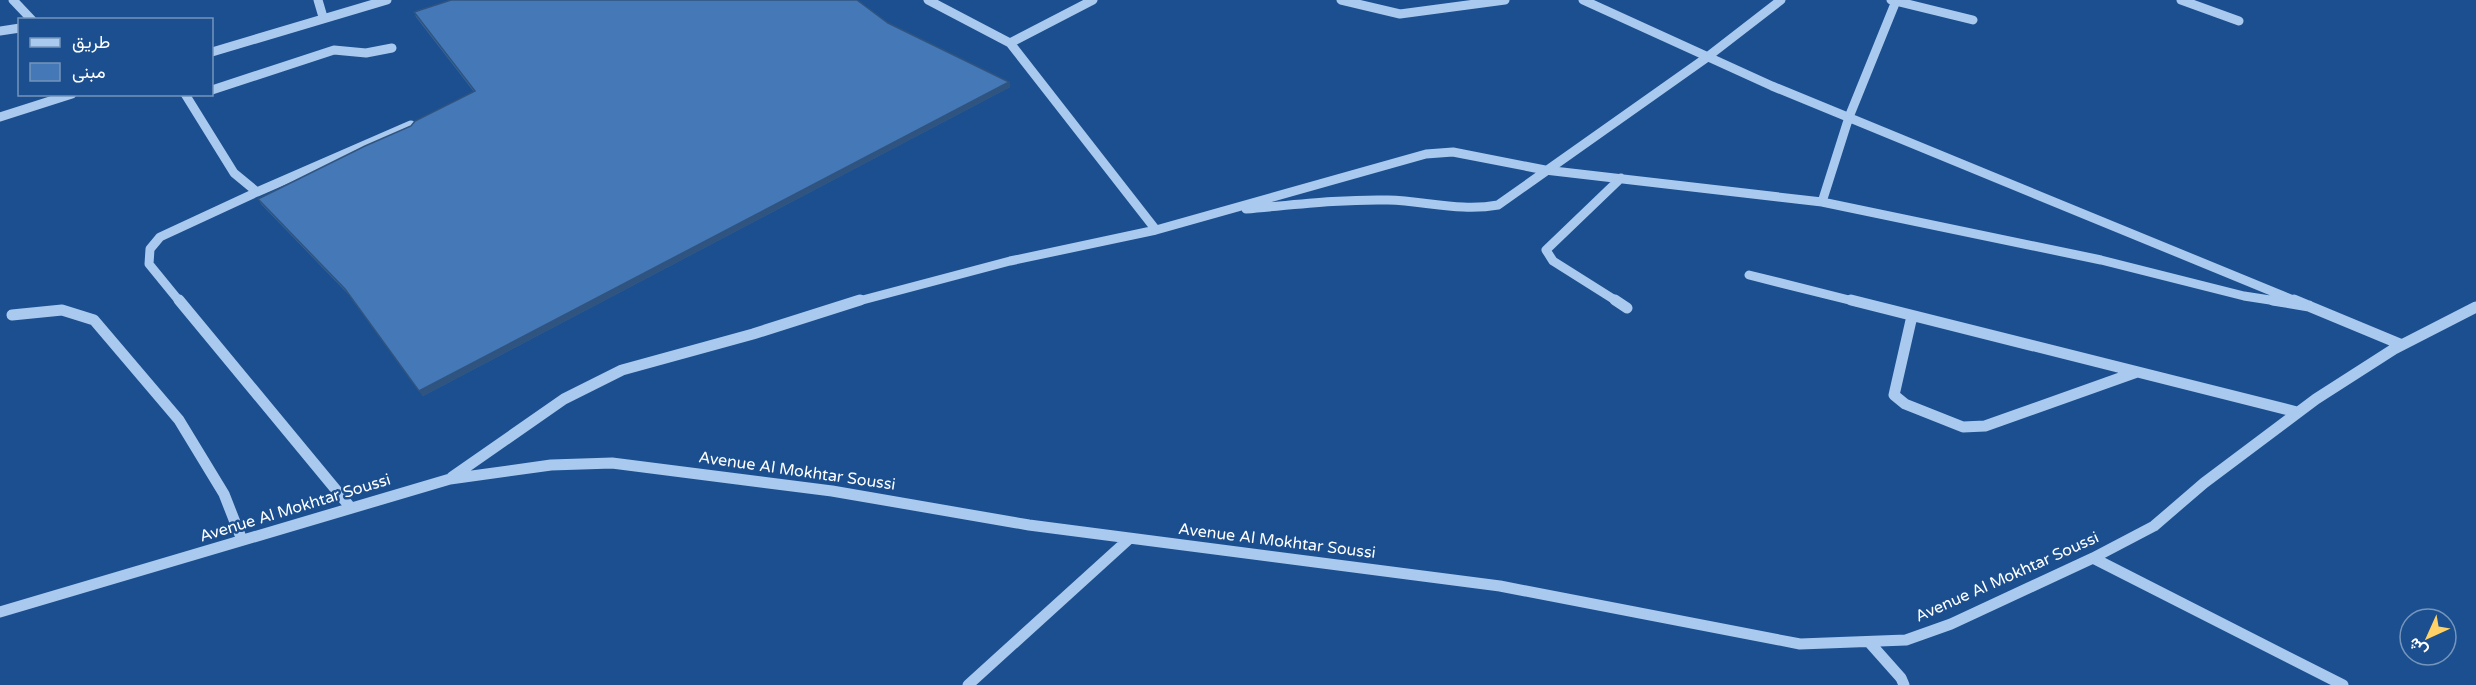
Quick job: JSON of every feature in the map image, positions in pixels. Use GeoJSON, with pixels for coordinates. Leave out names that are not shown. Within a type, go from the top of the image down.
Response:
{"type":"FeatureCollection","features":[{"type":"Feature","properties":{"kind":"street"},"geometry":{"type":"LineString","coordinates":[[14,0],[30,18]]}},
{"type":"Feature","properties":{"kind":"street"},"geometry":{"type":"LineString","coordinates":[[318,0],[323,17]]}},
{"type":"Feature","properties":{"kind":"street"},"geometry":{"type":"LineString","coordinates":[[213,52],[323,17],[387,0]]}},
{"type":"Feature","properties":{"kind":"street"},"geometry":{"type":"LineString","coordinates":[[928,0],[1010,43],[1156,230]]}},
{"type":"Feature","properties":{"kind":"street"},"geometry":{"type":"LineString","coordinates":[[1010,43],[1093,0]]}},
{"type":"Feature","properties":{"kind":"street"},"geometry":{"type":"LineString","coordinates":[[1341,0],[1400,14],[1417,13],[1470,2],[1505,0]]}},
{"type":"Feature","properties":{"kind":"street"},"geometry":{"type":"LineString","coordinates":[[1583,0],[1706,58],[2400,344]]}},
{"type":"Feature","properties":{"kind":"street"},"geometry":{"type":"LineString","coordinates":[[1221,210],[1380,200],[1485,208],[1498,205],[1706,58],[1781,0]]}},
{"type":"Feature","properties":{"kind":"street"},"geometry":{"type":"LineString","coordinates":[[1937,11],[1944,0]]}},
{"type":"Feature","properties":{"kind":"street"},"geometry":{"type":"LineString","coordinates":[[2181,0],[2239,21]]}},
{"type":"Feature","properties":{"kind":"street"},"geometry":{"type":"LineString","coordinates":[[1822,202],[1849,117],[1894,1],[1974,21]]}},
{"type":"Feature","properties":{"kind":"street"},"geometry":{"type":"LineString","coordinates":[[0,31],[18,28]]}},
{"type":"Feature","properties":{"kind":"street"},"geometry":{"type":"LineString","coordinates":[[213,90],[334,50],[366,53],[392,48]]}},
{"type":"Feature","properties":{"kind":"street"},"geometry":{"type":"LineString","coordinates":[[0,117],[66,96]]}},
{"type":"Feature","properties":{"kind":"street"},"geometry":{"type":"LineString","coordinates":[[190,96],[234,173],[257,192]]}},
{"type":"Feature","properties":{"kind":"street"},"geometry":{"type":"LineString","coordinates":[[351,508],[149,264],[150,249],[160,237],[411,125]]}},
{"type":"Feature","properties":{"kind":"street"},"geometry":{"type":"LineString","coordinates":[[450,479],[564,399],[622,370],[753,334],[890,291],[1010,261],[1156,230],[1221,210],[1443,151],[1545,170],[1822,202],[2101,260],[2244,296],[2308,306]]}},
{"type":"Feature","properties":{"kind":"street"},"geometry":{"type":"LineString","coordinates":[[1621,178],[1546,250],[1553,261],[1627,308]]}},
{"type":"Feature","properties":{"kind":"street"},"geometry":{"type":"LineString","coordinates":[[1749,275],[2297,412]]}},
{"type":"Feature","properties":{"kind":"street","name":"Avenue Al Mokhtar Soussi"},"geometry":{"type":"LineString","coordinates":[[0,612],[450,479],[512,468],[612,463],[832,491],[1029,525],[1129,539],[1500,586],[1800,644],[1906,640],[1942,627],[2093,558],[2154,526],[2168,512],[2297,412],[2400,344],[2476,307]]}},
{"type":"Feature","properties":{"kind":"street"},"geometry":{"type":"LineString","coordinates":[[12,315],[62,310],[94,320],[179,420],[224,494],[242,540]]}},
{"type":"Feature","properties":{"kind":"street"},"geometry":{"type":"LineString","coordinates":[[1912,316],[1894,394],[1905,404],[1963,428],[1985,426],[2137,372]]}},
{"type":"Feature","properties":{"kind":"street"},"geometry":{"type":"LineString","coordinates":[[968,685],[1129,539]]}},
{"type":"Feature","properties":{"kind":"street"},"geometry":{"type":"LineString","coordinates":[[2093,558],[2343,685]]}},
{"type":"Feature","properties":{"kind":"street"},"geometry":{"type":"LineString","coordinates":[[1869,642],[1901,678],[1904,685]]}},
{"type":"Feature","properties":{"kind":"building"},"geometry":{"type":"Polygon","coordinates":[[[451,0],[857,0],[888,23],[1009,82],[419,391],[345,289],[258,199],[411,126],[415,121],[475,91],[414,12],[451,0]]]}}]}
